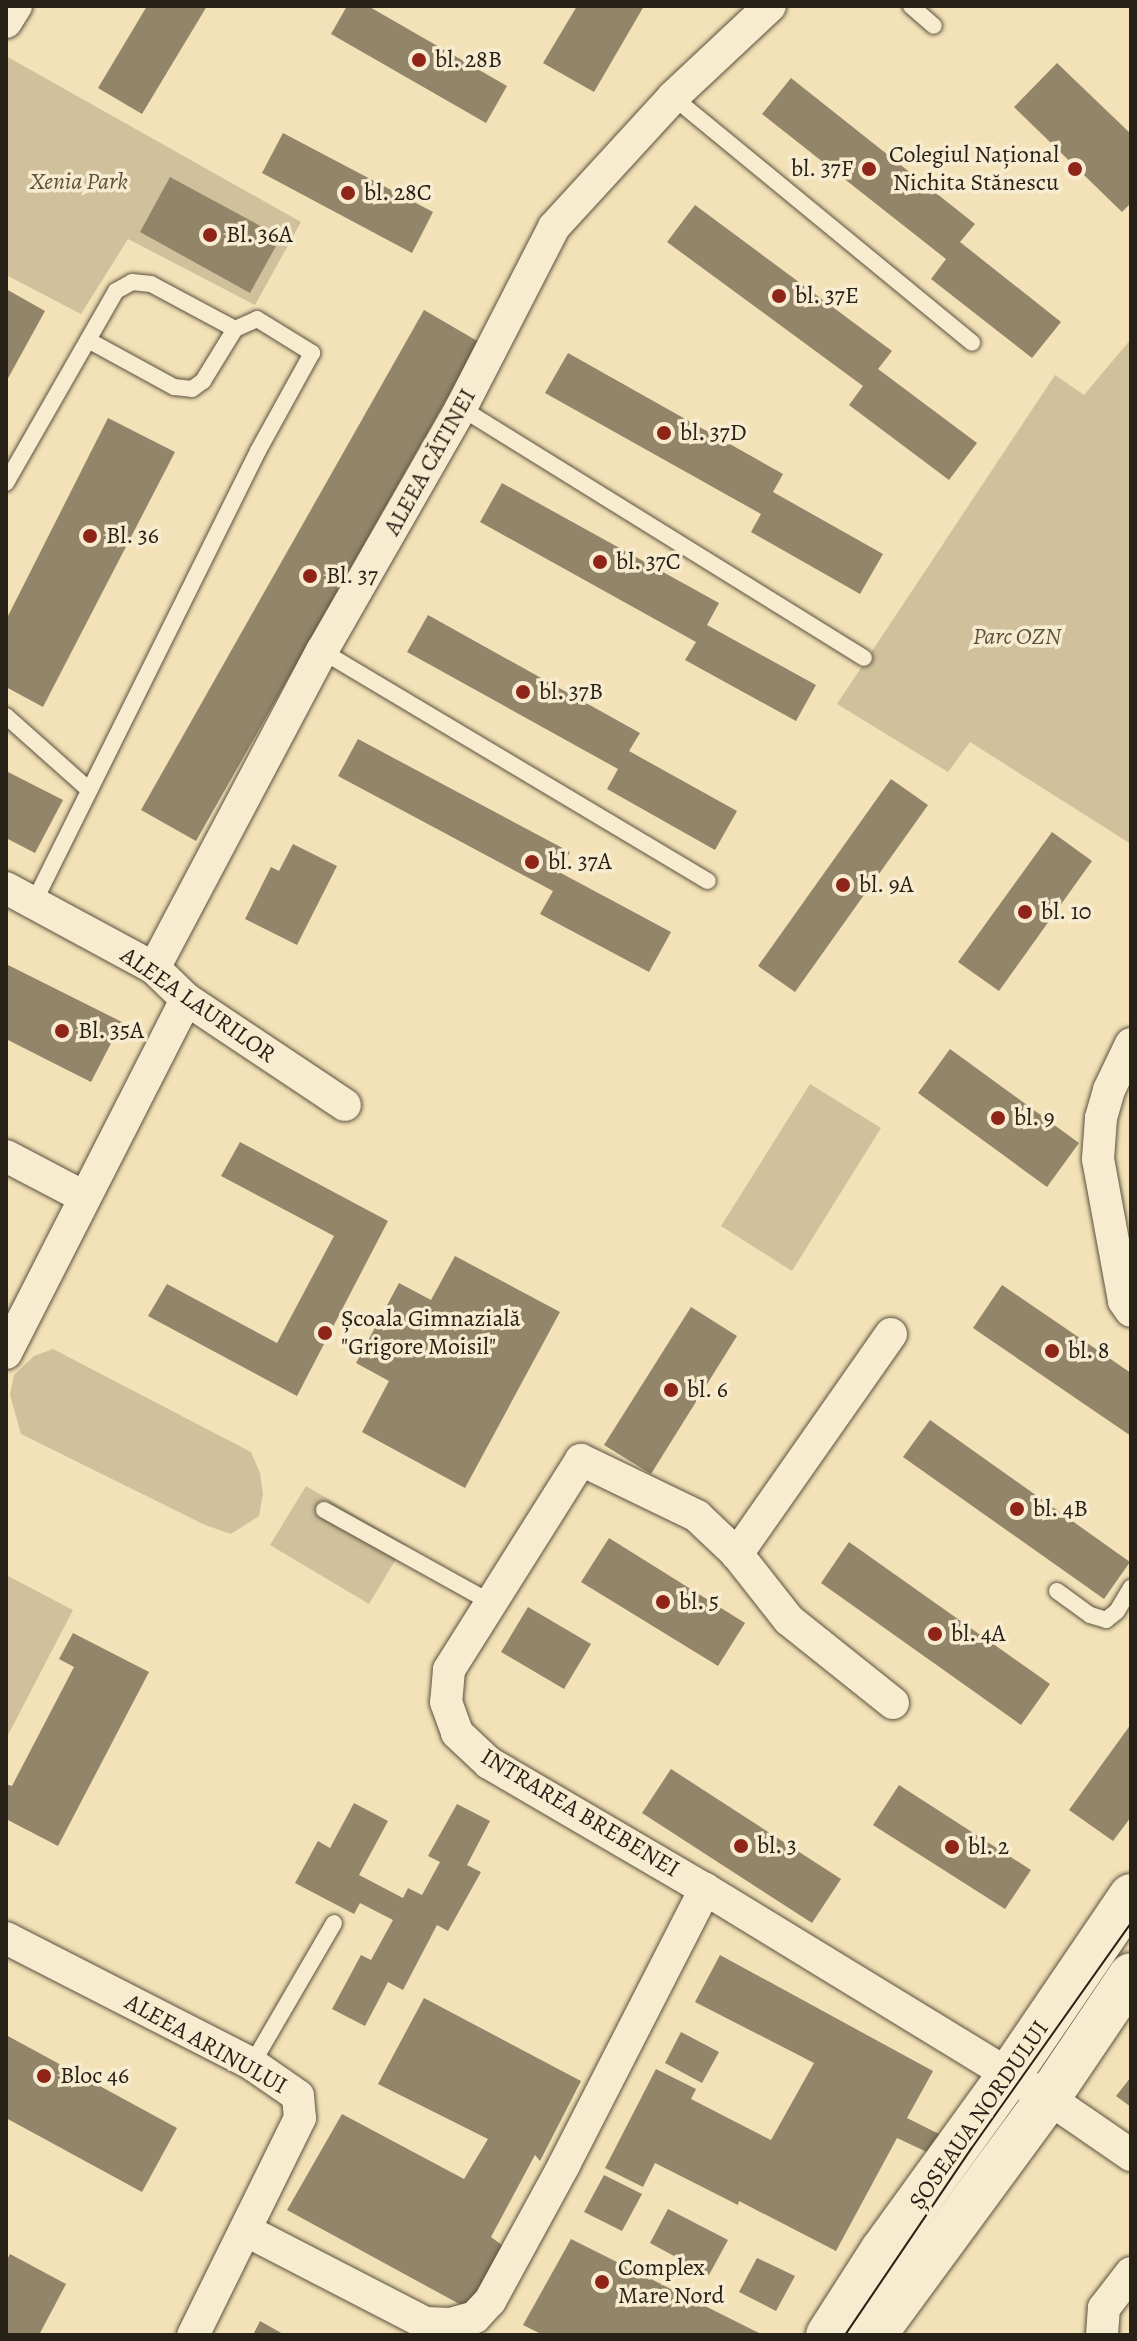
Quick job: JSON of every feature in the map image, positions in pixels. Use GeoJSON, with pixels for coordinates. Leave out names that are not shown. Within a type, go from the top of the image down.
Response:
{"type":"FeatureCollection","features":[{"type":"Feature","properties":{"kind":"main road","name":"ȘOSEAUA NORDULUI"},"geometry":{"type":"LineString","coordinates":[[828,2335],[882,2251],[1008,2077],[1131,1896]]}},
{"type":"Feature","properties":{"kind":"main road","name":"ȘOSEAUA NORDULUI"},"geometry":{"type":"LineString","coordinates":[[874,2335],[1048,2098],[1131,1975]]}},
{"type":"Feature","properties":{"kind":"street"},"geometry":{"type":"LineString","coordinates":[[6,22],[16,6]]}},
{"type":"Feature","properties":{"kind":"street","name":"ALEEA CĂTINEI"},"geometry":{"type":"LineString","coordinates":[[154,968],[322,651],[461,408],[554,227],[673,97],[770,6]]}},
{"type":"Feature","properties":{"kind":"street","name":"ALEEA LAURILOR"},"geometry":{"type":"LineString","coordinates":[[20,895],[154,968],[186,999],[345,1105]]}},
{"type":"Feature","properties":{"kind":"street"},"geometry":{"type":"LineString","coordinates":[[10,1345],[186,999]]}},
{"type":"Feature","properties":{"kind":"street"},"geometry":{"type":"LineString","coordinates":[[1131,1044],[1109,1090],[1101,1118],[1098,1159],[1124,1301],[1131,1311]]}},
{"type":"Feature","properties":{"kind":"street"},"geometry":{"type":"LineString","coordinates":[[6,1156],[84,1197]]}},
{"type":"Feature","properties":{"kind":"street"},"geometry":{"type":"LineString","coordinates":[[891,1334],[737,1554],[789,1620],[893,1703]]}},
{"type":"Feature","properties":{"kind":"street","name":"INTRAREA BREBENEI"},"geometry":{"type":"LineString","coordinates":[[737,1554],[697,1516],[581,1460],[449,1670],[446,1702],[457,1733],[489,1763],[705,1889],[1008,2077],[1048,2098],[1131,2155]]}},
{"type":"Feature","properties":{"kind":"street"},"geometry":{"type":"LineString","coordinates":[[247,2231],[425,2323],[478,2326],[705,1889]]}},
{"type":"Feature","properties":{"kind":"street","name":"ALEEA ARINULUI"},"geometry":{"type":"LineString","coordinates":[[6,1938],[252,2064],[298,2096],[300,2118],[247,2231],[193,2335]]}},
{"type":"Feature","properties":{"kind":"street"},"geometry":{"type":"LineString","coordinates":[[1102,2335],[1104,2308],[1131,2273]]}},
{"type":"Feature","properties":{"kind":"lane"},"geometry":{"type":"LineString","coordinates":[[911,6],[934,26]]}},
{"type":"Feature","properties":{"kind":"lane"},"geometry":{"type":"LineString","coordinates":[[673,97],[972,343]]}},
{"type":"Feature","properties":{"kind":"lane"},"geometry":{"type":"LineString","coordinates":[[6,483],[116,291],[132,282],[151,284],[235,329]]}},
{"type":"Feature","properties":{"kind":"lane"},"geometry":{"type":"LineString","coordinates":[[20,895],[89,790],[258,451],[312,353],[257,319],[235,329],[203,381],[192,389],[174,387],[88,340]]}},
{"type":"Feature","properties":{"kind":"lane"},"geometry":{"type":"LineString","coordinates":[[461,408],[864,658]]}},
{"type":"Feature","properties":{"kind":"lane"},"geometry":{"type":"LineString","coordinates":[[322,651],[708,881]]}},
{"type":"Feature","properties":{"kind":"lane"},"geometry":{"type":"LineString","coordinates":[[6,716],[89,790]]}},
{"type":"Feature","properties":{"kind":"lane"},"geometry":{"type":"LineString","coordinates":[[324,1510],[492,1603]]}},
{"type":"Feature","properties":{"kind":"lane"},"geometry":{"type":"LineString","coordinates":[[1057,1591],[1090,1615],[1106,1620],[1117,1611],[1131,1588]]}},
{"type":"Feature","properties":{"kind":"lane"},"geometry":{"type":"LineString","coordinates":[[252,2064],[334,1923]]}},
{"type":"Feature","properties":{"kind":"green space","name":"Xenia Park"},"geometry":{"type":"Polygon","coordinates":[[[6,56],[301,222],[255,305],[128,239],[81,314],[6,275],[6,56]]]}},
{"type":"Feature","properties":{"kind":"green space","name":"Parc OZN"},"geometry":{"type":"Polygon","coordinates":[[[1131,339],[1131,844],[970,742],[948,772],[837,704],[1055,375],[1084,395],[1131,339]]]}},
{"type":"Feature","properties":{"kind":"green space"},"geometry":{"type":"Polygon","coordinates":[[[810,1084],[881,1128],[792,1271],[721,1226],[810,1084]]]}},
{"type":"Feature","properties":{"kind":"green space"},"geometry":{"type":"Polygon","coordinates":[[[53,1349],[251,1452],[260,1473],[263,1494],[259,1516],[231,1534],[205,1525],[21,1434],[10,1395],[14,1375],[34,1356],[53,1349]]]}},
{"type":"Feature","properties":{"kind":"green space"},"geometry":{"type":"Polygon","coordinates":[[[306,1486],[405,1544],[369,1604],[270,1545],[306,1486]]]}},
{"type":"Feature","properties":{"kind":"green space"},"geometry":{"type":"Polygon","coordinates":[[[6,1575],[73,1610],[6,1739],[6,1575]]]}},
{"type":"Feature","properties":{"kind":"building"},"geometry":{"type":"Polygon","coordinates":[[[147,6],[207,6],[142,114],[98,88],[147,6]]]}},
{"type":"Feature","properties":{"kind":"building","name":"bl. 28B"},"geometry":{"type":"Polygon","coordinates":[[[347,6],[368,6],[507,86],[486,123],[331,34],[347,6]]]}},
{"type":"Feature","properties":{"kind":"building"},"geometry":{"type":"Polygon","coordinates":[[[577,6],[644,6],[594,92],[543,63],[577,6]]]}},
{"type":"Feature","properties":{"kind":"building"},"geometry":{"type":"Polygon","coordinates":[[[1057,63],[1131,134],[1131,203],[1122,212],[1014,107],[1057,63]]]}},
{"type":"Feature","properties":{"kind":"building","name":"bl. 37F"},"geometry":{"type":"Polygon","coordinates":[[[791,78],[975,224],[960,242],[1061,322],[1032,358],[931,279],[946,259],[762,114],[791,78]]]}},
{"type":"Feature","properties":{"kind":"building","name":"bl. 28C"},"geometry":{"type":"Polygon","coordinates":[[[283,133],[433,212],[412,253],[262,173],[283,133]]]}},
{"type":"Feature","properties":{"kind":"building","name":"Bl. 36A"},"geometry":{"type":"Polygon","coordinates":[[[170,177],[281,237],[250,293],[140,232],[170,177]]]}},
{"type":"Feature","properties":{"kind":"building","name":"bl. 37E"},"geometry":{"type":"Polygon","coordinates":[[[695,205],[892,351],[878,369],[977,443],[949,480],[849,405],[863,386],[667,242],[695,205]]]}},
{"type":"Feature","properties":{"kind":"building"},"geometry":{"type":"Polygon","coordinates":[[[6,289],[45,311],[6,382],[6,289]]]}},
{"type":"Feature","properties":{"kind":"building","name":"Bl. 37"},"geometry":{"type":"Polygon","coordinates":[[[424,310],[479,342],[196,841],[141,810],[424,310]]]}},
{"type":"Feature","properties":{"kind":"building","name":"bl. 37D"},"geometry":{"type":"Polygon","coordinates":[[[568,353],[783,474],[773,492],[883,554],[860,594],[751,532],[761,514],[545,393],[568,353]]]}},
{"type":"Feature","properties":{"kind":"building","name":"Bl. 36"},"geometry":{"type":"Polygon","coordinates":[[[108,418],[175,452],[43,707],[6,687],[6,620],[108,418]]]}},
{"type":"Feature","properties":{"kind":"building","name":"bl. 37C"},"geometry":{"type":"Polygon","coordinates":[[[502,483],[719,603],[707,625],[816,685],[796,721],[685,660],[696,642],[480,522],[502,483]]]}},
{"type":"Feature","properties":{"kind":"building","name":"bl. 37B"},"geometry":{"type":"Polygon","coordinates":[[[428,615],[640,733],[629,751],[737,811],[715,850],[607,789],[618,769],[407,652],[428,615]]]}},
{"type":"Feature","properties":{"kind":"building","name":"bl. 37A"},"geometry":{"type":"Polygon","coordinates":[[[358,739],[570,852],[559,872],[671,932],[649,972],[540,914],[553,891],[338,776],[358,739]]]}},
{"type":"Feature","properties":{"kind":"building"},"geometry":{"type":"Polygon","coordinates":[[[6,771],[63,800],[35,853],[6,838],[6,771]]]}},
{"type":"Feature","properties":{"kind":"building","name":"bl. 9A"},"geometry":{"type":"Polygon","coordinates":[[[891,779],[928,805],[795,992],[758,966],[891,779]]]}},
{"type":"Feature","properties":{"kind":"building","name":"bl. 10"},"geometry":{"type":"Polygon","coordinates":[[[1052,832],[1092,861],[999,991],[958,962],[1052,832]]]}},
{"type":"Feature","properties":{"kind":"building"},"geometry":{"type":"Polygon","coordinates":[[[293,844],[337,866],[297,945],[245,919],[271,867],[279,871],[293,844]]]}},
{"type":"Feature","properties":{"kind":"building","name":"Bl. 35A"},"geometry":{"type":"Polygon","coordinates":[[[6,964],[122,1022],[91,1082],[6,1039],[6,964]]]}},
{"type":"Feature","properties":{"kind":"building","name":"bl. 9"},"geometry":{"type":"Polygon","coordinates":[[[950,1049],[1079,1143],[1047,1187],[918,1093],[950,1049]]]}},
{"type":"Feature","properties":{"kind":"building"},"geometry":{"type":"Polygon","coordinates":[[[240,1142],[388,1221],[297,1396],[148,1316],[167,1284],[277,1343],[334,1236],[221,1176],[240,1142]]]}},
{"type":"Feature","properties":{"kind":"building"},"geometry":{"type":"Polygon","coordinates":[[[455,1256],[560,1312],[465,1488],[362,1432],[389,1381],[356,1363],[399,1283],[431,1300],[455,1256]]]}},
{"type":"Feature","properties":{"kind":"building","name":"bl. 8"},"geometry":{"type":"Polygon","coordinates":[[[1002,1285],[1131,1373],[1131,1436],[973,1328],[1002,1285]]]}},
{"type":"Feature","properties":{"kind":"building","name":"bl. 6"},"geometry":{"type":"Polygon","coordinates":[[[691,1307],[737,1336],[651,1474],[604,1445],[691,1307]]]}},
{"type":"Feature","properties":{"kind":"building","name":"bl. 4B"},"geometry":{"type":"Polygon","coordinates":[[[930,1420],[1130,1562],[1104,1599],[903,1457],[930,1420]]]}},
{"type":"Feature","properties":{"kind":"building","name":"bl. 5"},"geometry":{"type":"Polygon","coordinates":[[[609,1538],[745,1623],[718,1666],[581,1582],[609,1538]]]}},
{"type":"Feature","properties":{"kind":"building","name":"bl. 4A"},"geometry":{"type":"Polygon","coordinates":[[[849,1542],[1050,1684],[1021,1725],[821,1583],[849,1542]]]}},
{"type":"Feature","properties":{"kind":"building"},"geometry":{"type":"Polygon","coordinates":[[[528,1607],[591,1644],[564,1689],[501,1652],[528,1607]]]}},
{"type":"Feature","properties":{"kind":"building"},"geometry":{"type":"Polygon","coordinates":[[[73,1633],[149,1672],[58,1846],[6,1819],[6,1784],[12,1786],[74,1667],[59,1659],[73,1633]]]}},
{"type":"Feature","properties":{"kind":"building"},"geometry":{"type":"Polygon","coordinates":[[[1131,1724],[1131,1817],[1113,1841],[1069,1810],[1131,1724]]]}},
{"type":"Feature","properties":{"kind":"building","name":"bl. 3"},"geometry":{"type":"Polygon","coordinates":[[[671,1769],[841,1879],[812,1923],[642,1813],[671,1769]]]}},
{"type":"Feature","properties":{"kind":"building","name":"bl. 2"},"geometry":{"type":"Polygon","coordinates":[[[899,1785],[1031,1870],[1005,1909],[873,1825],[899,1785]]]}},
{"type":"Feature","properties":{"kind":"building"},"geometry":{"type":"Polygon","coordinates":[[[354,1803],[388,1821],[359,1875],[403,1898],[408,1888],[422,1895],[440,1862],[428,1856],[457,1804],[490,1821],[467,1865],[481,1872],[448,1931],[437,1925],[403,1990],[388,1982],[365,2026],[332,2009],[361,1955],[371,1960],[393,1920],[360,1903],[354,1914],[295,1883],[318,1841],[330,1848],[354,1803]]]}},
{"type":"Feature","properties":{"kind":"building"},"geometry":{"type":"Polygon","coordinates":[[[720,1955],[933,2071],[907,2118],[939,2134],[929,2153],[897,2138],[836,2251],[739,2201],[738,2205],[655,2163],[643,2187],[605,2168],[656,2069],[696,2089],[691,2099],[771,2140],[814,2063],[695,2002],[720,1955]]]}},
{"type":"Feature","properties":{"kind":"building"},"geometry":{"type":"Polygon","coordinates":[[[424,1998],[581,2081],[540,2161],[535,2155],[491,2237],[506,2248],[474,2312],[287,2210],[342,2114],[464,2179],[488,2139],[378,2084],[424,1998]]]}},
{"type":"Feature","properties":{"kind":"building"},"geometry":{"type":"Polygon","coordinates":[[[681,2032],[719,2052],[702,2083],[665,2063],[681,2032]]]}},
{"type":"Feature","properties":{"kind":"building","name":"Bloc 46"},"geometry":{"type":"Polygon","coordinates":[[[6,2035],[177,2128],[142,2192],[6,2118],[6,2035]]]}},
{"type":"Feature","properties":{"kind":"building"},"geometry":{"type":"Polygon","coordinates":[[[1131,2077],[1131,2107],[1116,2096],[1131,2077]]]}},
{"type":"Feature","properties":{"kind":"building"},"geometry":{"type":"Polygon","coordinates":[[[604,2175],[642,2194],[622,2231],[584,2212],[604,2175]]]}},
{"type":"Feature","properties":{"kind":"building"},"geometry":{"type":"Polygon","coordinates":[[[668,2209],[728,2240],[709,2275],[650,2243],[668,2209]]]}},
{"type":"Feature","properties":{"kind":"building","name":"Complex Mare Nord"},"geometry":{"type":"Polygon","coordinates":[[[571,2239],[763,2335],[543,2335],[523,2325],[571,2239]]]}},
{"type":"Feature","properties":{"kind":"building"},"geometry":{"type":"Polygon","coordinates":[[[10,2254],[66,2284],[39,2335],[6,2335],[6,2262],[10,2254]]]}},
{"type":"Feature","properties":{"kind":"building"},"geometry":{"type":"Polygon","coordinates":[[[757,2258],[795,2276],[776,2311],[739,2292],[757,2258]]]}},
{"type":"Feature","properties":{"kind":"building"},"geometry":{"type":"Polygon","coordinates":[[[260,2321],[285,2335],[253,2335],[260,2321]]]}},
{"type":"Feature","properties":{"kind":"tram line"},"geometry":{"type":"LineString","coordinates":[[845,2335],[971,2149],[1131,1923]]}},
{"type":"Feature","properties":{"kind":"place","name":"bl. 28B"},"geometry":{"type":"Point","coordinates":[419,60]}},
{"type":"Feature","properties":{"kind":"place","name":"bl. 37F"},"geometry":{"type":"Point","coordinates":[869,169]}},
{"type":"Feature","properties":{"kind":"place","name":"Colegiul Național Nichita Stănescu"},"geometry":{"type":"Point","coordinates":[1075,169]}},
{"type":"Feature","properties":{"kind":"place","name":"bl. 28C"},"geometry":{"type":"Point","coordinates":[348,193]}},
{"type":"Feature","properties":{"kind":"place","name":"Bl. 36A"},"geometry":{"type":"Point","coordinates":[210,235]}},
{"type":"Feature","properties":{"kind":"place","name":"bl. 37E"},"geometry":{"type":"Point","coordinates":[779,296]}},
{"type":"Feature","properties":{"kind":"place","name":"bl. 37D"},"geometry":{"type":"Point","coordinates":[664,433]}},
{"type":"Feature","properties":{"kind":"place","name":"Bl. 36"},"geometry":{"type":"Point","coordinates":[90,536]}},
{"type":"Feature","properties":{"kind":"place","name":"bl. 37C"},"geometry":{"type":"Point","coordinates":[600,562]}},
{"type":"Feature","properties":{"kind":"place","name":"Bl. 37"},"geometry":{"type":"Point","coordinates":[310,576]}},
{"type":"Feature","properties":{"kind":"place","name":"bl. 37B"},"geometry":{"type":"Point","coordinates":[523,692]}},
{"type":"Feature","properties":{"kind":"place","name":"bl. 37A"},"geometry":{"type":"Point","coordinates":[532,862]}},
{"type":"Feature","properties":{"kind":"place","name":"bl. 9A"},"geometry":{"type":"Point","coordinates":[843,885]}},
{"type":"Feature","properties":{"kind":"place","name":"bl. 10"},"geometry":{"type":"Point","coordinates":[1025,912]}},
{"type":"Feature","properties":{"kind":"place","name":"Bl. 35A"},"geometry":{"type":"Point","coordinates":[62,1031]}},
{"type":"Feature","properties":{"kind":"place","name":"bl. 9"},"geometry":{"type":"Point","coordinates":[998,1118]}},
{"type":"Feature","properties":{"kind":"place","name":"Școala Gimnazială \"Grigore Moisil\""},"geometry":{"type":"Point","coordinates":[325,1333]}},
{"type":"Feature","properties":{"kind":"place","name":"bl. 8"},"geometry":{"type":"Point","coordinates":[1052,1351]}},
{"type":"Feature","properties":{"kind":"place","name":"bl. 6"},"geometry":{"type":"Point","coordinates":[671,1390]}},
{"type":"Feature","properties":{"kind":"place","name":"bl. 4B"},"geometry":{"type":"Point","coordinates":[1017,1509]}},
{"type":"Feature","properties":{"kind":"place","name":"bl. 5"},"geometry":{"type":"Point","coordinates":[663,1602]}},
{"type":"Feature","properties":{"kind":"place","name":"bl. 4A"},"geometry":{"type":"Point","coordinates":[935,1634]}},
{"type":"Feature","properties":{"kind":"place","name":"bl. 3"},"geometry":{"type":"Point","coordinates":[741,1846]}},
{"type":"Feature","properties":{"kind":"place","name":"bl. 2"},"geometry":{"type":"Point","coordinates":[952,1847]}},
{"type":"Feature","properties":{"kind":"place","name":"Bloc 46"},"geometry":{"type":"Point","coordinates":[44,2076]}},
{"type":"Feature","properties":{"kind":"place","name":"Complex Mare Nord"},"geometry":{"type":"Point","coordinates":[602,2282]}}]}
